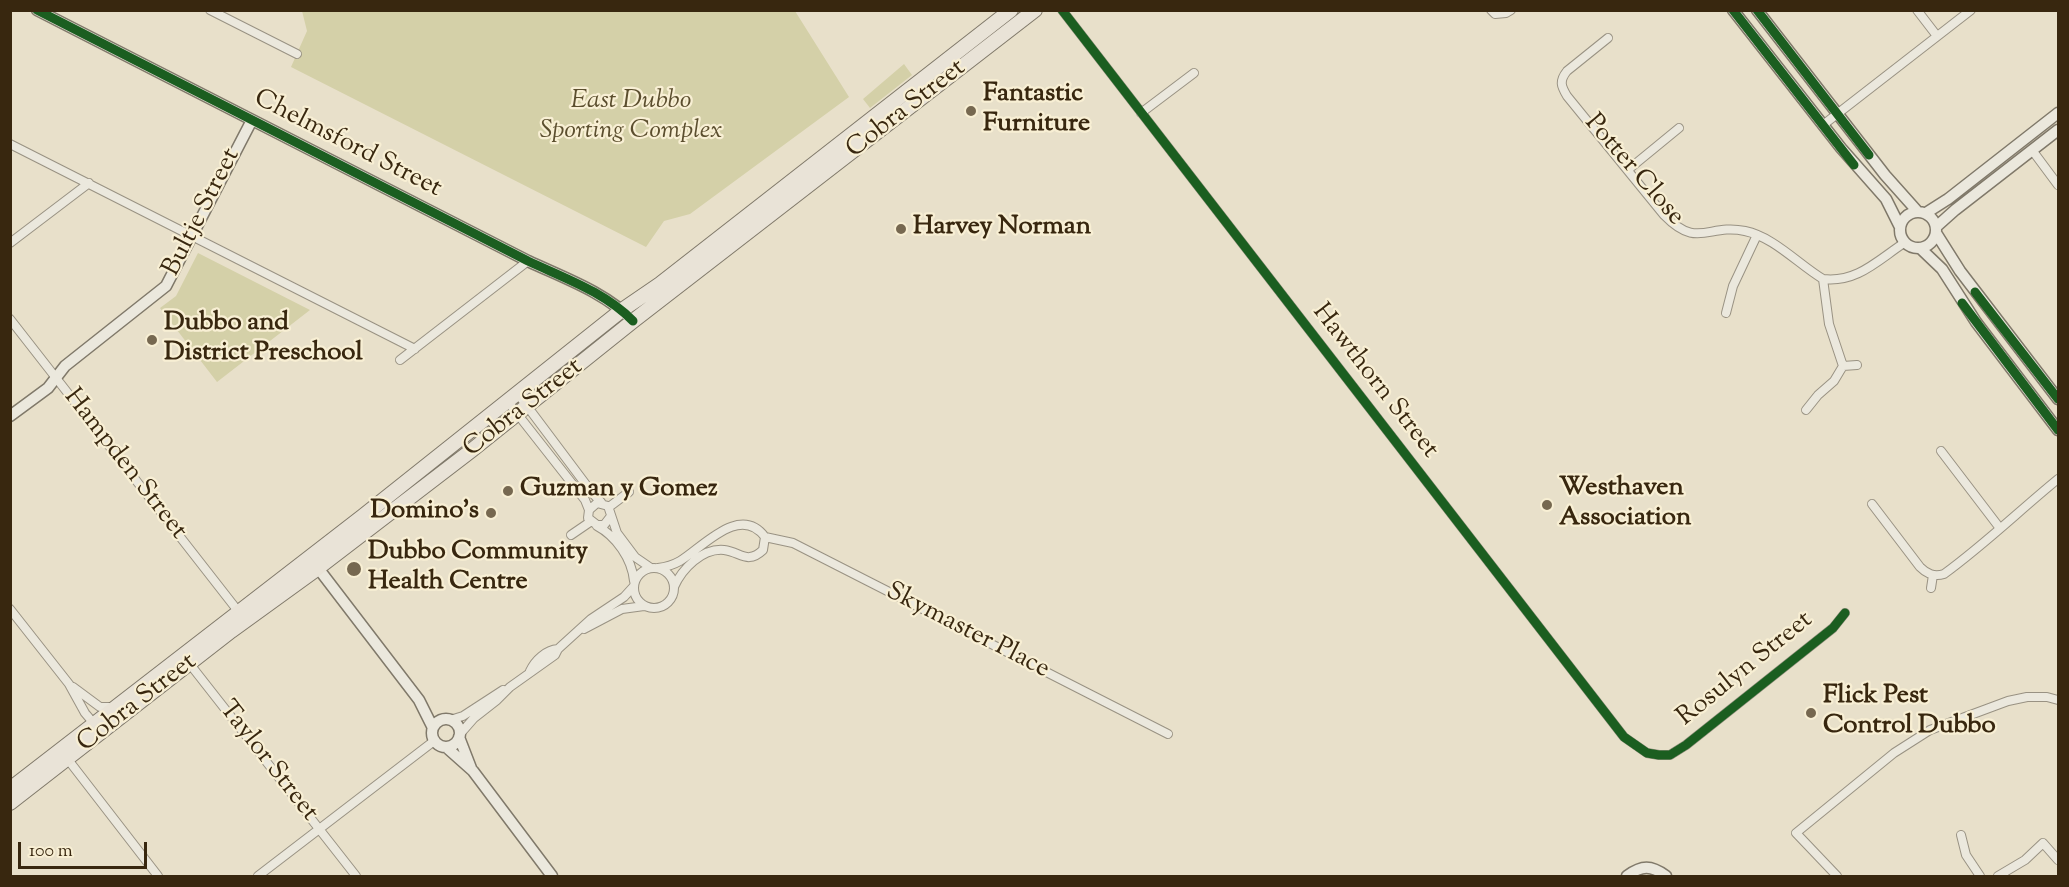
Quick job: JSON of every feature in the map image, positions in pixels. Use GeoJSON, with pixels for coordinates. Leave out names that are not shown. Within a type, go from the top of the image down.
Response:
{"type":"FeatureCollection","features":[{"type":"Feature","properties":{"kind":"highway","name":"Cobra Street"},"geometry":{"type":"LineString","coordinates":[[10,803],[64,755],[125,707],[172,664],[238,611],[513,398],[622,310],[679,269],[1011,10]]}},
{"type":"Feature","properties":{"kind":"highway","name":"Cobra Street"},"geometry":{"type":"LineString","coordinates":[[10,789],[64,755],[94,724],[125,707],[191,663],[318,568],[523,411],[633,321],[1035,10]]}},
{"type":"Feature","properties":{"kind":"highway"},"geometry":{"type":"LineString","coordinates":[[283,577],[304,566],[318,568]]}},
{"type":"Feature","properties":{"kind":"highway"},"geometry":{"type":"LineString","coordinates":[[231,632],[238,622],[238,611],[250,612],[299,581]]}},
{"type":"Feature","properties":{"kind":"street","name":"Chelmsford Street"},"geometry":{"type":"LineString","coordinates":[[38,10],[528,261],[597,293],[622,310],[633,321]]}},
{"type":"Feature","properties":{"kind":"street"},"geometry":{"type":"LineString","coordinates":[[210,10],[297,54]]}},
{"type":"Feature","properties":{"kind":"street","name":"Hawthorn Street"},"geometry":{"type":"LineString","coordinates":[[1062,10],[1615,728],[1647,753],[1670,755]]}},
{"type":"Feature","properties":{"kind":"street"},"geometry":{"type":"LineString","coordinates":[[1491,10],[1495,14],[1506,14],[1511,10]]}},
{"type":"Feature","properties":{"kind":"street"},"geometry":{"type":"LineString","coordinates":[[1733,10],[1854,165],[1886,199],[1900,227],[1904,243],[1920,248],[1942,269],[1969,312],[2058,430]]}},
{"type":"Feature","properties":{"kind":"street"},"geometry":{"type":"LineString","coordinates":[[1757,10],[1896,188],[1922,213],[1934,221],[1936,230],[1960,271],[2058,399]]}},
{"type":"Feature","properties":{"kind":"street"},"geometry":{"type":"LineString","coordinates":[[1917,10],[1937,36]]}},
{"type":"Feature","properties":{"kind":"street"},"geometry":{"type":"LineString","coordinates":[[1823,125],[1971,10]]}},
{"type":"Feature","properties":{"kind":"street","name":"Potter Close"},"geometry":{"type":"LineString","coordinates":[[1608,38],[1567,71],[1562,78],[1561,86],[1664,215],[1689,234],[1701,235],[1731,230],[1757,235],[1823,279]]}},
{"type":"Feature","properties":{"kind":"street"},"geometry":{"type":"LineString","coordinates":[[1141,113],[1194,73]]}},
{"type":"Feature","properties":{"kind":"street"},"geometry":{"type":"LineString","coordinates":[[1900,227],[1904,218],[1913,212],[1922,213],[1948,200],[2058,113]]}},
{"type":"Feature","properties":{"kind":"street","name":"Bultje Street"},"geometry":{"type":"LineString","coordinates":[[10,416],[48,388],[65,366],[166,286],[252,120]]}},
{"type":"Feature","properties":{"kind":"street"},"geometry":{"type":"LineString","coordinates":[[1629,169],[1678,128]]}},
{"type":"Feature","properties":{"kind":"street"},"geometry":{"type":"LineString","coordinates":[[1920,248],[1931,243],[1936,230],[2058,130]]}},
{"type":"Feature","properties":{"kind":"street"},"geometry":{"type":"LineString","coordinates":[[10,144],[415,349]]}},
{"type":"Feature","properties":{"kind":"street"},"geometry":{"type":"LineString","coordinates":[[2032,150],[2058,185]]}},
{"type":"Feature","properties":{"kind":"street"},"geometry":{"type":"LineString","coordinates":[[10,243],[89,183]]}},
{"type":"Feature","properties":{"kind":"street"},"geometry":{"type":"LineString","coordinates":[[1726,313],[1733,286],[1757,235]]}},
{"type":"Feature","properties":{"kind":"street"},"geometry":{"type":"LineString","coordinates":[[1806,410],[1818,394],[1834,381],[1843,366],[1829,324],[1823,279],[1842,280],[1860,273],[1904,243]]}},
{"type":"Feature","properties":{"kind":"street"},"geometry":{"type":"LineString","coordinates":[[400,360],[528,261]]}},
{"type":"Feature","properties":{"kind":"street","name":"Hampden Street"},"geometry":{"type":"LineString","coordinates":[[10,319],[238,611]]}},
{"type":"Feature","properties":{"kind":"street"},"geometry":{"type":"LineString","coordinates":[[1843,366],[1857,365]]}},
{"type":"Feature","properties":{"kind":"street"},"geometry":{"type":"LineString","coordinates":[[513,398],[592,494],[609,507],[617,533],[631,552],[638,560],[669,575],[674,587]]}},
{"type":"Feature","properties":{"kind":"street"},"geometry":{"type":"LineString","coordinates":[[513,398],[585,500],[594,523],[606,530],[626,556],[632,570],[636,598],[644,606]]}},
{"type":"Feature","properties":{"kind":"street"},"geometry":{"type":"LineString","coordinates":[[1941,451],[2000,527]]}},
{"type":"Feature","properties":{"kind":"street"},"geometry":{"type":"LineString","coordinates":[[1872,504],[1925,572],[1933,575],[1944,574],[1983,544],[2058,479]]}},
{"type":"Feature","properties":{"kind":"street"},"geometry":{"type":"LineString","coordinates":[[609,507],[629,492]]}},
{"type":"Feature","properties":{"kind":"street"},"geometry":{"type":"LineString","coordinates":[[588,510],[593,504],[601,502]]}},
{"type":"Feature","properties":{"kind":"street"},"geometry":{"type":"LineString","coordinates":[[571,535],[594,523],[604,525],[611,516]]}},
{"type":"Feature","properties":{"kind":"street","name":"Skymaster Place"},"geometry":{"type":"LineString","coordinates":[[654,568],[680,562],[711,537],[731,528],[750,526],[760,531],[765,537],[793,543],[1167,734]]}},
{"type":"Feature","properties":{"kind":"street"},"geometry":{"type":"LineString","coordinates":[[580,631],[622,609],[662,606],[671,598],[682,572],[702,555],[723,550],[753,557],[763,550],[765,537]]}},
{"type":"Feature","properties":{"kind":"street"},"geometry":{"type":"LineString","coordinates":[[318,568],[419,700],[433,728],[434,741]]}},
{"type":"Feature","properties":{"kind":"street"},"geometry":{"type":"LineString","coordinates":[[446,747],[455,744],[474,718],[510,687],[555,655],[558,649],[591,619],[624,597],[641,573],[654,568]]}},
{"type":"Feature","properties":{"kind":"street"},"geometry":{"type":"LineString","coordinates":[[1931,588],[1933,575]]}},
{"type":"Feature","properties":{"kind":"street"},"geometry":{"type":"LineString","coordinates":[[10,609],[69,684],[85,713],[94,724]]}},
{"type":"Feature","properties":{"kind":"street","name":"Rosulyn Street"},"geometry":{"type":"LineString","coordinates":[[1670,755],[1686,745],[1833,628],[1845,614]]}},
{"type":"Feature","properties":{"kind":"street"},"geometry":{"type":"LineString","coordinates":[[172,664],[183,661],[191,663]]}},
{"type":"Feature","properties":{"kind":"street","name":"Taylor Street"},"geometry":{"type":"LineString","coordinates":[[191,663],[356,876]]}},
{"type":"Feature","properties":{"kind":"street"},"geometry":{"type":"LineString","coordinates":[[69,684],[100,708],[125,707]]}},
{"type":"Feature","properties":{"kind":"street"},"geometry":{"type":"LineString","coordinates":[[433,728],[446,719],[463,716],[510,687]]}},
{"type":"Feature","properties":{"kind":"street"},"geometry":{"type":"LineString","coordinates":[[1837,876],[1796,833],[1894,753],[1930,730],[1979,714],[2008,701],[2027,697],[2058,700]]}},
{"type":"Feature","properties":{"kind":"street"},"geometry":{"type":"LineString","coordinates":[[419,700],[459,727],[459,736],[472,771]]}},
{"type":"Feature","properties":{"kind":"street"},"geometry":{"type":"LineString","coordinates":[[258,876],[434,741]]}},
{"type":"Feature","properties":{"kind":"street"},"geometry":{"type":"LineString","coordinates":[[434,741],[446,747],[472,771],[552,876]]}},
{"type":"Feature","properties":{"kind":"street"},"geometry":{"type":"LineString","coordinates":[[64,755],[158,876]]}},
{"type":"Feature","properties":{"kind":"street"},"geometry":{"type":"LineString","coordinates":[[1961,835],[1966,855],[1980,876]]}},
{"type":"Feature","properties":{"kind":"street"},"geometry":{"type":"LineString","coordinates":[[1998,876],[2025,860],[2043,843],[2058,860]]}},
{"type":"Feature","properties":{"kind":"street"},"geometry":{"type":"LineString","coordinates":[[1627,876],[1646,866],[1666,876]]}},
{"type":"Feature","properties":{"kind":"green space","name":"East Dubbo Sporting Complex"},"geometry":{"type":"Polygon","coordinates":[[[302,11],[795,11],[849,97],[690,214],[664,221],[646,247],[291,67],[307,31],[302,11]]]}},
{"type":"Feature","properties":{"kind":"green space"},"geometry":{"type":"Polygon","coordinates":[[[904,64],[912,75],[870,108],[863,99],[904,64]]]}},
{"type":"Feature","properties":{"kind":"green space"},"geometry":{"type":"Polygon","coordinates":[[[198,253],[310,310],[217,382],[160,308],[176,296],[198,253]]]}},
{"type":"Feature","properties":{"kind":"cycle path"},"geometry":{"type":"LineString","coordinates":[[37,10],[528,261],[584,286],[610,302],[633,321]]}},
{"type":"Feature","properties":{"kind":"cycle path"},"geometry":{"type":"LineString","coordinates":[[1062,10],[1624,737],[1647,753],[1670,755],[1686,745],[1833,628],[1845,613]]}},
{"type":"Feature","properties":{"kind":"cycle path"},"geometry":{"type":"LineString","coordinates":[[1733,10],[1854,165]]}},
{"type":"Feature","properties":{"kind":"cycle path"},"geometry":{"type":"LineString","coordinates":[[1757,10],[1869,155]]}},
{"type":"Feature","properties":{"kind":"cycle path"},"geometry":{"type":"LineString","coordinates":[[1975,292],[2058,399]]}},
{"type":"Feature","properties":{"kind":"cycle path"},"geometry":{"type":"LineString","coordinates":[[1962,303],[2058,430]]}},
{"type":"Feature","properties":{"kind":"place","name":"Fantastic Furniture"},"geometry":{"type":"Point","coordinates":[971,111]}},
{"type":"Feature","properties":{"kind":"place","name":"Harvey Norman"},"geometry":{"type":"Point","coordinates":[901,229]}},
{"type":"Feature","properties":{"kind":"place","name":"Dubbo and District Preschool"},"geometry":{"type":"Point","coordinates":[152,340]}},
{"type":"Feature","properties":{"kind":"place","name":"Guzman y Gomez"},"geometry":{"type":"Point","coordinates":[508,491]}},
{"type":"Feature","properties":{"kind":"place","name":"Westhaven Association"},"geometry":{"type":"Point","coordinates":[1547,505]}},
{"type":"Feature","properties":{"kind":"place","name":"Domino's"},"geometry":{"type":"Point","coordinates":[491,513]}},
{"type":"Feature","properties":{"kind":"place","name":"Dubbo Community Health Centre"},"geometry":{"type":"Point","coordinates":[354,569]}},
{"type":"Feature","properties":{"kind":"place","name":"Flick Pest Control Dubbo"},"geometry":{"type":"Point","coordinates":[1811,713]}}]}
